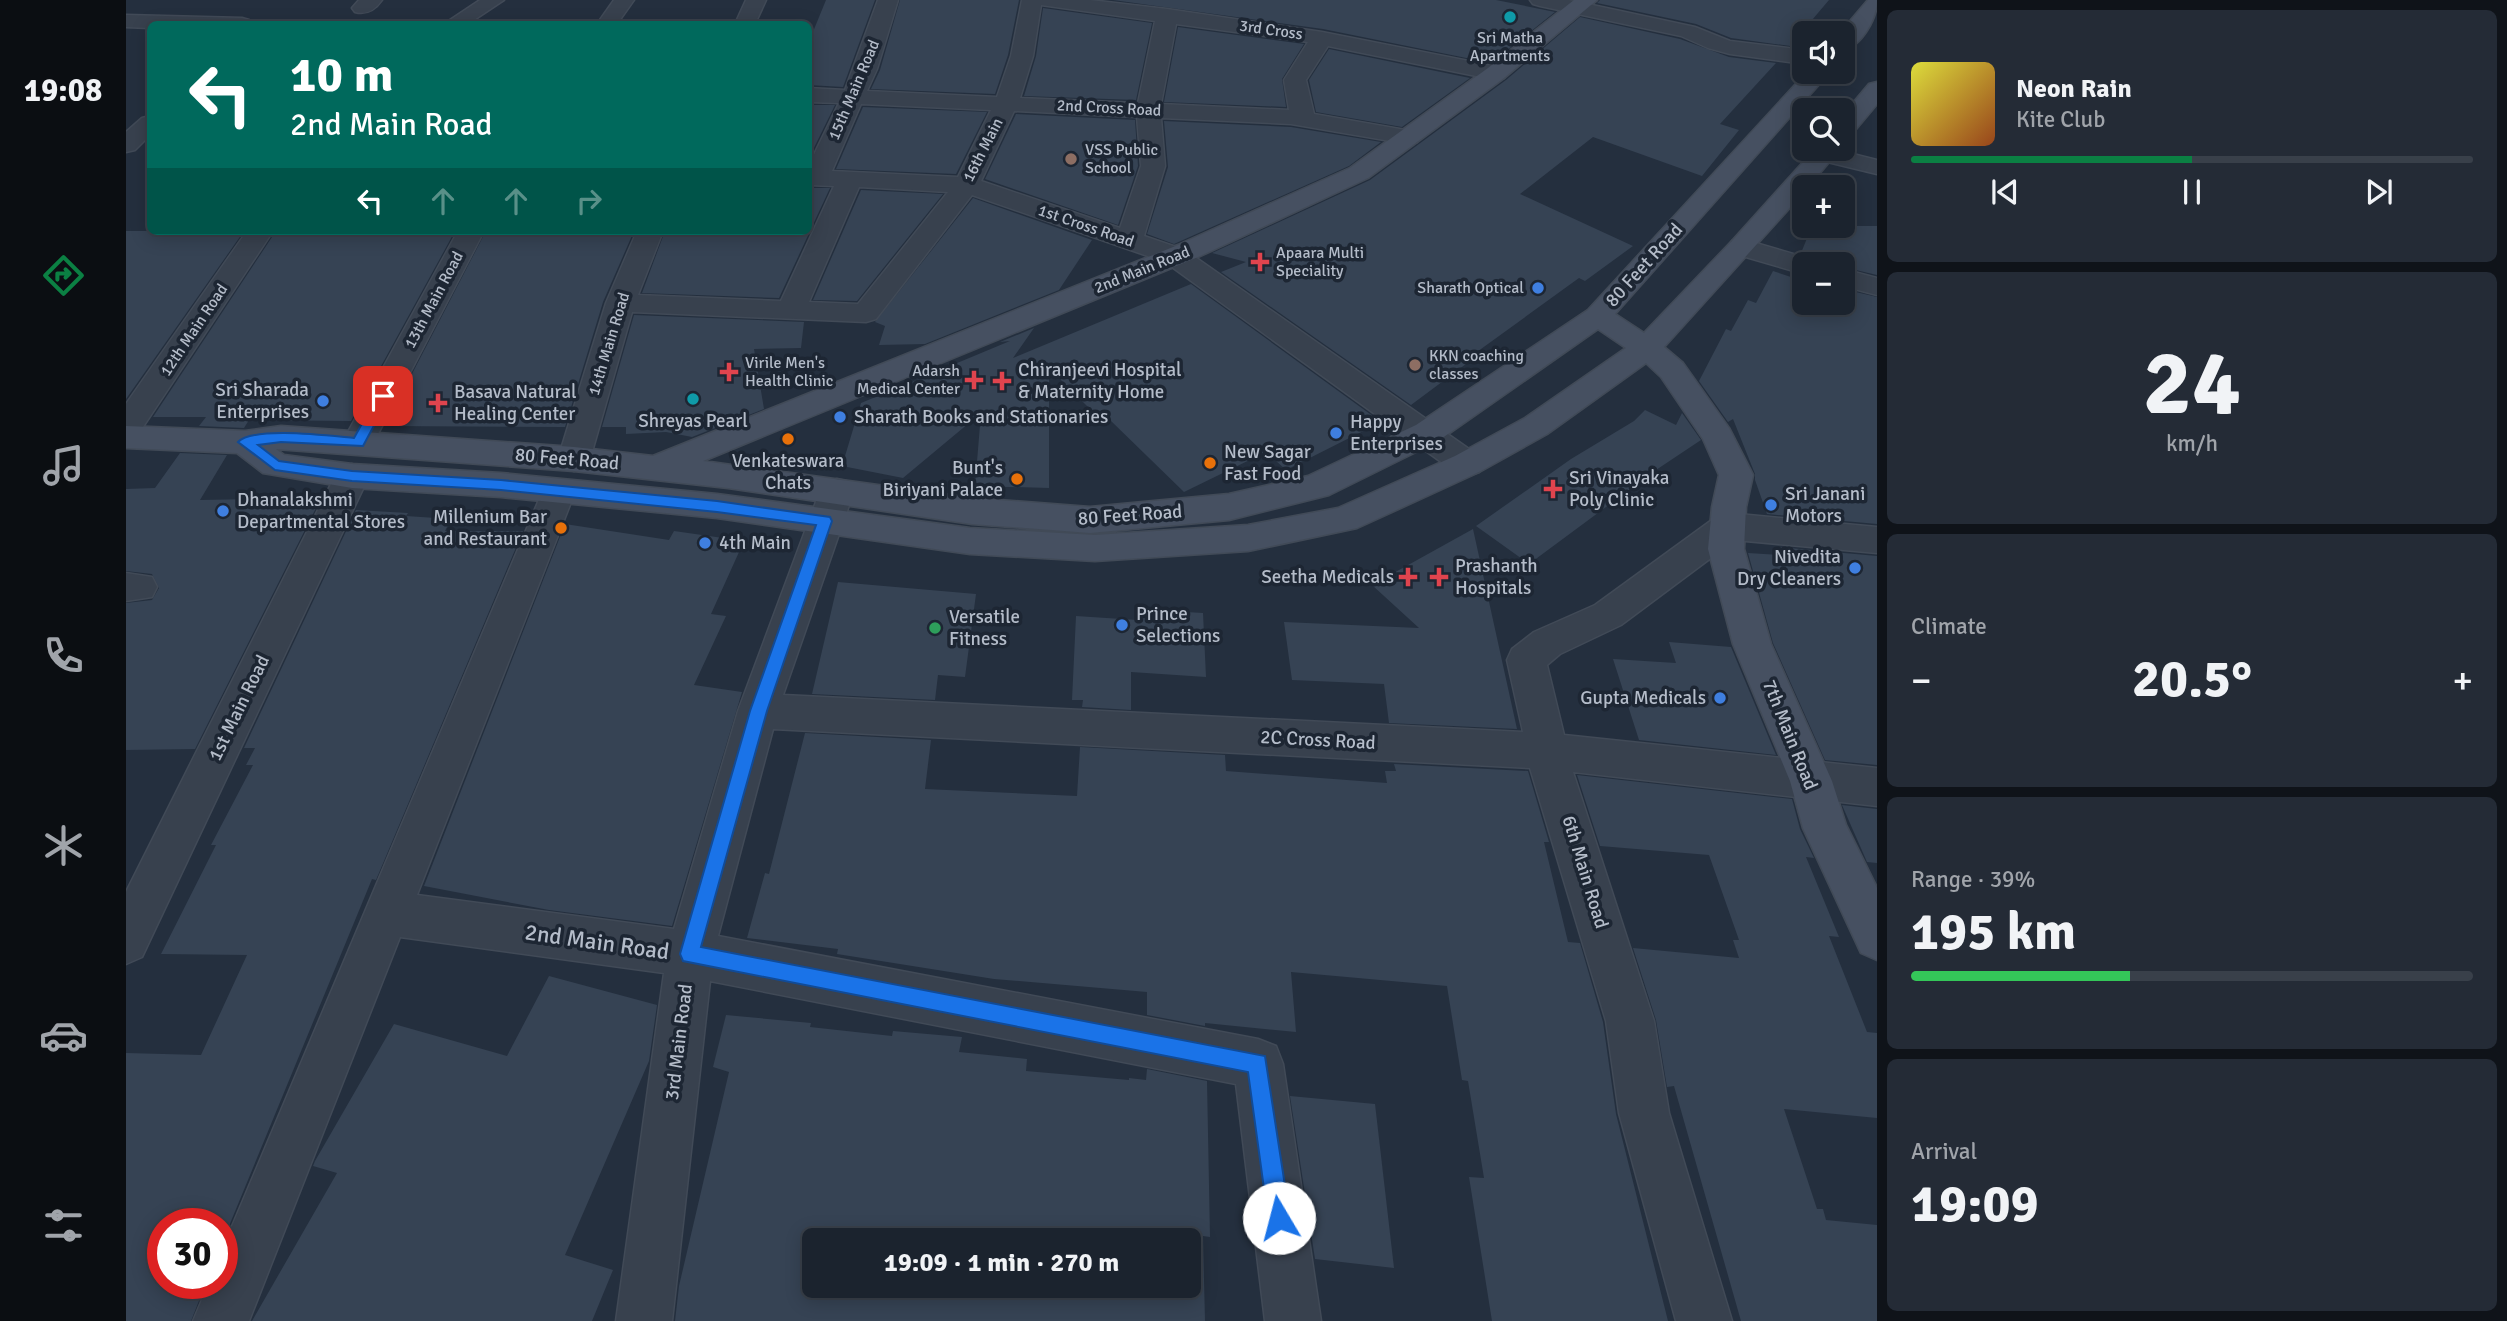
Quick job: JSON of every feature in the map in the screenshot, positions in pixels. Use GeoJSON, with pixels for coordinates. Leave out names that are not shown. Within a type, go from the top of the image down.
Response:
{"type":"FeatureCollection","features":[{"type":"Feature","properties":{"kind":"main road"},"geometry":{"type":"LineString","coordinates":[[1855,29],[1877,2]]}},
{"type":"Feature","properties":{"kind":"main road","name":"2nd Main Road"},"geometry":{"type":"LineString","coordinates":[[656,468],[1175,256],[1359,173],[1496,73],[1582,4]]}},
{"type":"Feature","properties":{"kind":"main road","name":"80 Feet Road"},"geometry":{"type":"LineString","coordinates":[[1855,106],[1873,77]]}},
{"type":"Feature","properties":{"kind":"main road","name":"80 Feet Road"},"geometry":{"type":"LineString","coordinates":[[566,476],[717,506],[831,506],[972,511],[1090,520],[1229,507],[1317,486],[1427,433],[1598,316],[1792,79]]}},
{"type":"Feature","properties":{"kind":"main road","name":"80 Feet Road"},"geometry":{"type":"LineString","coordinates":[[126,437],[245,442],[275,465],[355,459],[501,485],[656,468],[831,506],[970,541],[1095,548],[1248,538],[1345,519],[1467,464],[1536,426],[1647,348],[1742,247],[1817,161]]}},
{"type":"Feature","properties":{"kind":"main road","name":"7th Main Road"},"geometry":{"type":"LineString","coordinates":[[1598,316],[1647,348],[1672,370],[1718,436],[1736,475],[1729,507],[1726,549],[1752,644],[1811,781],[1825,828],[1877,937]]}},
{"type":"Feature","properties":{"kind":"main road"},"geometry":{"type":"LineString","coordinates":[[1229,507],[1248,538]]}},
{"type":"Feature","properties":{"kind":"street"},"geometry":{"type":"LineString","coordinates":[[459,21],[494,0]]}},
{"type":"Feature","properties":{"kind":"street"},"geometry":{"type":"LineString","coordinates":[[609,21],[624,0]]}},
{"type":"Feature","properties":{"kind":"street"},"geometry":{"type":"LineString","coordinates":[[746,21],[756,0]]}},
{"type":"Feature","properties":{"kind":"street","name":"15th Main Road"},"geometry":{"type":"LineString","coordinates":[[812,177],[866,69],[888,0]]}},
{"type":"Feature","properties":{"kind":"street","name":"16th Main"},"geometry":{"type":"LineString","coordinates":[[791,310],[866,313],[967,185],[1006,104],[1022,55],[1032,0]]}},
{"type":"Feature","properties":{"kind":"street","name":"3rd Cross"},"geometry":{"type":"LineString","coordinates":[[1044,0],[1322,38],[1496,73]]}},
{"type":"Feature","properties":{"kind":"street"},"geometry":{"type":"LineString","coordinates":[[1540,0],[1582,4],[1688,31],[1702,40],[1792,58]]}},
{"type":"Feature","properties":{"kind":"street"},"geometry":{"type":"LineString","coordinates":[[1129,241],[1153,166],[1148,110],[1167,15]]}},
{"type":"Feature","properties":{"kind":"street"},"geometry":{"type":"LineString","coordinates":[[126,21],[147,22]]}},
{"type":"Feature","properties":{"kind":"street"},"geometry":{"type":"LineString","coordinates":[[1303,119],[1295,80],[1322,38]]}},
{"type":"Feature","properties":{"kind":"street","name":"2nd Cross Road"},"geometry":{"type":"LineString","coordinates":[[812,94],[1303,119],[1408,137]]}},
{"type":"Feature","properties":{"kind":"street"},"geometry":{"type":"LineString","coordinates":[[126,145],[147,126]]}},
{"type":"Feature","properties":{"kind":"street"},"geometry":{"type":"LineString","coordinates":[[1855,156],[1877,167]]}},
{"type":"Feature","properties":{"kind":"street","name":"1st Cross Road"},"geometry":{"type":"LineString","coordinates":[[812,177],[967,185],[1175,256],[1467,464]]}},
{"type":"Feature","properties":{"kind":"street"},"geometry":{"type":"LineString","coordinates":[[621,303],[791,310],[850,179]]}},
{"type":"Feature","properties":{"kind":"street","name":"12th Main Road"},"geometry":{"type":"LineString","coordinates":[[126,428],[257,235]]}},
{"type":"Feature","properties":{"kind":"street","name":"13th Main Road"},"geometry":{"type":"LineString","coordinates":[[355,459],[469,235]]}},
{"type":"Feature","properties":{"kind":"street","name":"14th Main Road"},"geometry":{"type":"LineString","coordinates":[[566,476],[621,303],[648,235]]}},
{"type":"Feature","properties":{"kind":"street"},"geometry":{"type":"LineString","coordinates":[[1742,247],[1792,262]]}},
{"type":"Feature","properties":{"kind":"street"},"geometry":{"type":"LineString","coordinates":[[1855,281],[1877,288]]}},
{"type":"Feature","properties":{"kind":"street","name":"1st Main Road"},"geometry":{"type":"LineString","coordinates":[[126,941],[355,459]]}},
{"type":"Feature","properties":{"kind":"street"},"geometry":{"type":"LineString","coordinates":[[222,1321],[566,476]]}},
{"type":"Feature","properties":{"kind":"street","name":"3rd Main Road"},"geometry":{"type":"LineString","coordinates":[[644,1321],[690,954],[758,711],[831,506]]}},
{"type":"Feature","properties":{"kind":"street"},"geometry":{"type":"LineString","coordinates":[[1728,526],[1877,540]]}},
{"type":"Feature","properties":{"kind":"street","name":"6th Main Road"},"geometry":{"type":"LineString","coordinates":[[1704,1321],[1644,1113],[1630,1021],[1566,808],[1545,751],[1542,720],[1526,660],[1547,643],[1608,614],[1728,526]]}},
{"type":"Feature","properties":{"kind":"street","name":"2C Cross Road"},"geometry":{"type":"LineString","coordinates":[[758,711],[1545,751],[1877,787]]}},
{"type":"Feature","properties":{"kind":"street","name":"2nd Main Road"},"geometry":{"type":"LineString","coordinates":[[389,913],[690,954],[1258,1063],[1293,1321]]}},
{"type":"Feature","properties":{"kind":"building"},"geometry":{"type":"Polygon","coordinates":[[[826,0],[875,0],[843,87],[812,85],[812,34],[826,0]]]}},
{"type":"Feature","properties":{"kind":"building"},"geometry":{"type":"Polygon","coordinates":[[[900,0],[1019,0],[1008,55],[995,94],[871,89],[880,70],[900,0]]]}},
{"type":"Feature","properties":{"kind":"building"},"geometry":{"type":"Polygon","coordinates":[[[1113,0],[1496,0],[1555,12],[1491,63],[1323,29],[1113,0]]]}},
{"type":"Feature","properties":{"kind":"building"},"geometry":{"type":"Polygon","coordinates":[[[1600,0],[1829,0],[1811,21],[1792,21],[1790,46],[1731,38],[1696,24],[1597,3],[1600,0]]]}},
{"type":"Feature","properties":{"kind":"building"},"geometry":{"type":"Polygon","coordinates":[[[1043,8],[1152,23],[1136,100],[1024,96],[1036,56],[1043,8]]]}},
{"type":"Feature","properties":{"kind":"building"},"geometry":{"type":"Polygon","coordinates":[[[1580,17],[1680,39],[1729,57],[1776,63],[1720,124],[1739,130],[1702,176],[1593,137],[1520,194],[1633,246],[1585,281],[1579,278],[1463,362],[1466,364],[1411,405],[1221,272],[1246,262],[1212,253],[1370,180],[1506,80],[1580,17]]]}},
{"type":"Feature","properties":{"kind":"building"},"geometry":{"type":"Polygon","coordinates":[[[1178,27],[1304,44],[1282,79],[1286,107],[1164,102],[1178,27]]]}},
{"type":"Feature","properties":{"kind":"building"},"geometry":{"type":"Polygon","coordinates":[[[1329,49],[1470,78],[1402,127],[1316,112],[1309,80],[1329,49]]]}},
{"type":"Feature","properties":{"kind":"building"},"geometry":{"type":"Polygon","coordinates":[[[812,105],[835,105],[812,152],[812,105]]]}},
{"type":"Feature","properties":{"kind":"building"},"geometry":{"type":"Polygon","coordinates":[[[863,107],[987,112],[956,174],[836,169],[863,107]]]}},
{"type":"Feature","properties":{"kind":"building"},"geometry":{"type":"Polygon","coordinates":[[[1016,114],[1135,120],[1138,166],[1118,225],[985,179],[1016,114]]]}},
{"type":"Feature","properties":{"kind":"building"},"geometry":{"type":"Polygon","coordinates":[[[1164,121],[1291,127],[1381,142],[1349,166],[1174,244],[1147,234],[1168,167],[1164,121]]]}},
{"type":"Feature","properties":{"kind":"building"},"geometry":{"type":"Polygon","coordinates":[[[812,188],[830,188],[812,227],[812,188]]]}},
{"type":"Feature","properties":{"kind":"building"},"geometry":{"type":"Polygon","coordinates":[[[861,190],[943,194],[857,301],[813,300],[861,190]]]}},
{"type":"Feature","properties":{"kind":"building"},"geometry":{"type":"Polygon","coordinates":[[[973,198],[1092,240],[1059,290],[925,344],[879,345],[885,326],[875,322],[973,198]]]}},
{"type":"Feature","properties":{"kind":"building"},"geometry":{"type":"Polygon","coordinates":[[[1855,226],[1877,226],[1877,275],[1855,270],[1855,252],[1801,252],[1807,238],[1855,238],[1855,226]]]}},
{"type":"Feature","properties":{"kind":"building"},"geometry":{"type":"Polygon","coordinates":[[[126,231],[147,231],[147,235],[241,235],[126,399],[126,231]]]}},
{"type":"Feature","properties":{"kind":"building"},"geometry":{"type":"Polygon","coordinates":[[[273,235],[453,235],[351,421],[249,420],[244,428],[199,426],[206,417],[153,417],[273,235]]]}},
{"type":"Feature","properties":{"kind":"building"},"geometry":{"type":"Polygon","coordinates":[[[484,235],[632,235],[603,302],[565,427],[385,426],[484,235]]]}},
{"type":"Feature","properties":{"kind":"building"},"geometry":{"type":"Polygon","coordinates":[[[664,235],[808,235],[779,298],[642,293],[664,235]]]}},
{"type":"Feature","properties":{"kind":"building"},"geometry":{"type":"Polygon","coordinates":[[[1773,271],[1791,277],[1792,273],[1792,315],[1855,315],[1855,292],[1877,297],[1877,524],[1767,514],[1755,474],[1733,419],[1728,422],[1699,381],[1726,329],[1731,331],[1748,300],[1756,303],[1773,271]]]}},
{"type":"Feature","properties":{"kind":"building"},"geometry":{"type":"Polygon","coordinates":[[[1191,284],[1381,422],[1286,470],[1266,452],[1184,492],[1110,420],[1104,423],[1049,368],[1049,488],[975,486],[981,413],[903,478],[842,466],[861,403],[1010,341],[1000,342],[1034,328],[1013,358],[1191,284]]]}},
{"type":"Feature","properties":{"kind":"building"},"geometry":{"type":"Polygon","coordinates":[[[634,315],[804,322],[801,348],[754,349],[764,409],[692,437],[666,432],[626,434],[626,427],[602,427],[634,315]]]}},
{"type":"Feature","properties":{"kind":"building"},"geometry":{"type":"Polygon","coordinates":[[[1645,410],[1676,425],[1682,413],[1701,440],[1529,564],[1476,526],[1571,459],[1634,421],[1645,410]]]}},
{"type":"Feature","properties":{"kind":"building"},"geometry":{"type":"Polygon","coordinates":[[[180,453],[227,455],[200,500],[321,498],[195,749],[126,750],[126,603],[152,600],[159,588],[152,574],[126,571],[126,489],[155,488],[180,453]]]}},
{"type":"Feature","properties":{"kind":"building"},"geometry":{"type":"Polygon","coordinates":[[[356,510],[451,519],[445,531],[523,531],[376,880],[372,879],[236,1208],[147,1208],[147,1299],[200,1299],[191,1321],[126,1321],[126,1053],[201,1055],[247,955],[161,954],[216,845],[211,845],[253,765],[246,765],[255,748],[244,748],[356,510]]]}},
{"type":"Feature","properties":{"kind":"building"},"geometry":{"type":"Polygon","coordinates":[[[565,524],[669,540],[674,531],[744,541],[711,614],[726,616],[694,685],[742,692],[672,926],[549,910],[424,886],[565,524]]]}},
{"type":"Feature","properties":{"kind":"building"},"geometry":{"type":"Polygon","coordinates":[[[1473,529],[1517,729],[1389,723],[1384,684],[1292,680],[1284,622],[1419,628],[1372,585],[1473,529]]]}},
{"type":"Feature","properties":{"kind":"building"},"geometry":{"type":"Polygon","coordinates":[[[1778,547],[1877,556],[1877,765],[1825,760],[1773,643],[1748,553],[1781,555],[1778,547]]]}},
{"type":"Feature","properties":{"kind":"building"},"geometry":{"type":"Polygon","coordinates":[[[838,582],[976,594],[965,677],[938,675],[935,700],[812,694],[838,582]]]}},
{"type":"Feature","properties":{"kind":"building"},"geometry":{"type":"Polygon","coordinates":[[[1137,609],[1203,613],[1206,677],[1131,672],[1131,710],[1082,707],[1083,700],[1072,700],[1076,616],[1137,620],[1137,609]]]}},
{"type":"Feature","properties":{"kind":"building"},"geometry":{"type":"Polygon","coordinates":[[[1669,642],[1731,647],[1776,755],[1639,740],[1613,659],[1676,663],[1669,642]]]}},
{"type":"Feature","properties":{"kind":"building"},"geometry":{"type":"Polygon","coordinates":[[[805,733],[931,740],[925,789],[1077,796],[1080,747],[1225,755],[1226,771],[1387,783],[1385,771],[1396,771],[1394,764],[1528,771],[1549,842],[1544,842],[1568,942],[1580,943],[1603,1022],[1616,1114],[1668,1321],[1492,1321],[1469,1177],[1484,1178],[1468,1081],[1462,1080],[1447,986],[1291,972],[1296,1032],[1205,1023],[1205,1026],[1147,1015],[1147,992],[994,979],[837,954],[838,949],[747,938],[765,873],[769,874],[805,733]]]}},
{"type":"Feature","properties":{"kind":"building"},"geometry":{"type":"Polygon","coordinates":[[[1577,775],[1792,799],[1800,829],[1814,858],[1806,857],[1839,937],[1829,936],[1867,1032],[1877,1033],[1877,1118],[1784,1109],[1817,1209],[1823,1209],[1826,1220],[1877,1225],[1877,1321],[1741,1321],[1674,1086],[1667,1087],[1656,1020],[1633,948],[1739,958],[1733,940],[1739,940],[1709,855],[1600,846],[1577,775]]]}},
{"type":"Feature","properties":{"kind":"building"},"geometry":{"type":"Polygon","coordinates":[[[1842,805],[1877,809],[1877,863],[1867,862],[1842,805]]]}},
{"type":"Feature","properties":{"kind":"building"},"geometry":{"type":"Polygon","coordinates":[[[549,976],[657,1005],[649,1061],[565,1255],[613,1270],[592,1321],[252,1321],[337,1173],[313,1166],[394,1024],[507,1056],[549,976]]]}},
{"type":"Feature","properties":{"kind":"building"},"geometry":{"type":"Polygon","coordinates":[[[726,1015],[811,1023],[810,1027],[892,1036],[893,1031],[962,1037],[959,1052],[1027,1059],[1026,1071],[1146,1080],[1147,1069],[1207,1081],[1210,1237],[1203,1236],[1205,1321],[675,1321],[679,1286],[729,1072],[713,1067],[726,1015]]]}},
{"type":"Feature","properties":{"kind":"building"},"geometry":{"type":"Polygon","coordinates":[[[1290,1096],[1375,1104],[1394,1268],[1315,1259],[1290,1096]]]}},
{"type":"Feature","properties":{"kind":"place","name":"Sri Matha Apartments"},"geometry":{"type":"Point","coordinates":[1510,17]}},
{"type":"Feature","properties":{"kind":"place","name":"VSS Public School"},"geometry":{"type":"Point","coordinates":[1071,159]}},
{"type":"Feature","properties":{"kind":"place","name":"Apaara Multi Speciality"},"geometry":{"type":"Point","coordinates":[1260,262]}},
{"type":"Feature","properties":{"kind":"place","name":"Sharath Optical"},"geometry":{"type":"Point","coordinates":[1538,288]}},
{"type":"Feature","properties":{"kind":"place","name":"KKN coaching classes"},"geometry":{"type":"Point","coordinates":[1415,365]}},
{"type":"Feature","properties":{"kind":"place","name":"Virile Men's Health Clinic"},"geometry":{"type":"Point","coordinates":[729,372]}},
{"type":"Feature","properties":{"kind":"place","name":"Adarsh Medical Center"},"geometry":{"type":"Point","coordinates":[974,380]}},
{"type":"Feature","properties":{"kind":"place","name":"Chiranjeevi Hospital & Maternity Home"},"geometry":{"type":"Point","coordinates":[1002,381]}},
{"type":"Feature","properties":{"kind":"place","name":"Shreyas Pearl"},"geometry":{"type":"Point","coordinates":[693,399]}},
{"type":"Feature","properties":{"kind":"place","name":"Sri Sharada Enterprises"},"geometry":{"type":"Point","coordinates":[323,401]}},
{"type":"Feature","properties":{"kind":"place","name":"Basava Natural Healing Center"},"geometry":{"type":"Point","coordinates":[438,403]}},
{"type":"Feature","properties":{"kind":"place","name":"Sharath Books and Stationaries"},"geometry":{"type":"Point","coordinates":[840,417]}},
{"type":"Feature","properties":{"kind":"place","name":"Happy Enterprises"},"geometry":{"type":"Point","coordinates":[1336,433]}},
{"type":"Feature","properties":{"kind":"place","name":"Venkateswara Chats"},"geometry":{"type":"Point","coordinates":[788,439]}},
{"type":"Feature","properties":{"kind":"place","name":"New Sagar Fast Food"},"geometry":{"type":"Point","coordinates":[1210,463]}},
{"type":"Feature","properties":{"kind":"place","name":"Bunt's Biriyani Palace"},"geometry":{"type":"Point","coordinates":[1017,479]}},
{"type":"Feature","properties":{"kind":"place","name":"Sri Vinayaka Poly Clinic"},"geometry":{"type":"Point","coordinates":[1553,489]}},
{"type":"Feature","properties":{"kind":"place","name":"Sri Janani Motors"},"geometry":{"type":"Point","coordinates":[1771,505]}},
{"type":"Feature","properties":{"kind":"place","name":"Dhanalakshmi Departmental Stores"},"geometry":{"type":"Point","coordinates":[223,511]}},
{"type":"Feature","properties":{"kind":"place","name":"Millenium Bar and Restaurant"},"geometry":{"type":"Point","coordinates":[561,528]}},
{"type":"Feature","properties":{"kind":"place","name":"4th Main"},"geometry":{"type":"Point","coordinates":[705,543]}},
{"type":"Feature","properties":{"kind":"place","name":"Nivedita Dry Cleaners"},"geometry":{"type":"Point","coordinates":[1855,568]}},
{"type":"Feature","properties":{"kind":"place","name":"Seetha Medicals"},"geometry":{"type":"Point","coordinates":[1408,577]}},
{"type":"Feature","properties":{"kind":"place","name":"Prashanth Hospitals"},"geometry":{"type":"Point","coordinates":[1439,577]}},
{"type":"Feature","properties":{"kind":"place","name":"Prince Selections"},"geometry":{"type":"Point","coordinates":[1122,625]}},
{"type":"Feature","properties":{"kind":"place","name":"Versatile Fitness"},"geometry":{"type":"Point","coordinates":[935,628]}},
{"type":"Feature","properties":{"kind":"place","name":"Gupta Medicals"},"geometry":{"type":"Point","coordinates":[1720,698]}},
{"type":"Feature","properties":{"kind":"route"},"geometry":{"type":"LineString","coordinates":[[383,396],[358,443],[281,437],[245,442],[275,465],[352,476],[501,485],[717,506],[825,521],[758,711],[690,954],[1258,1063],[1279,1218]]}}]}
